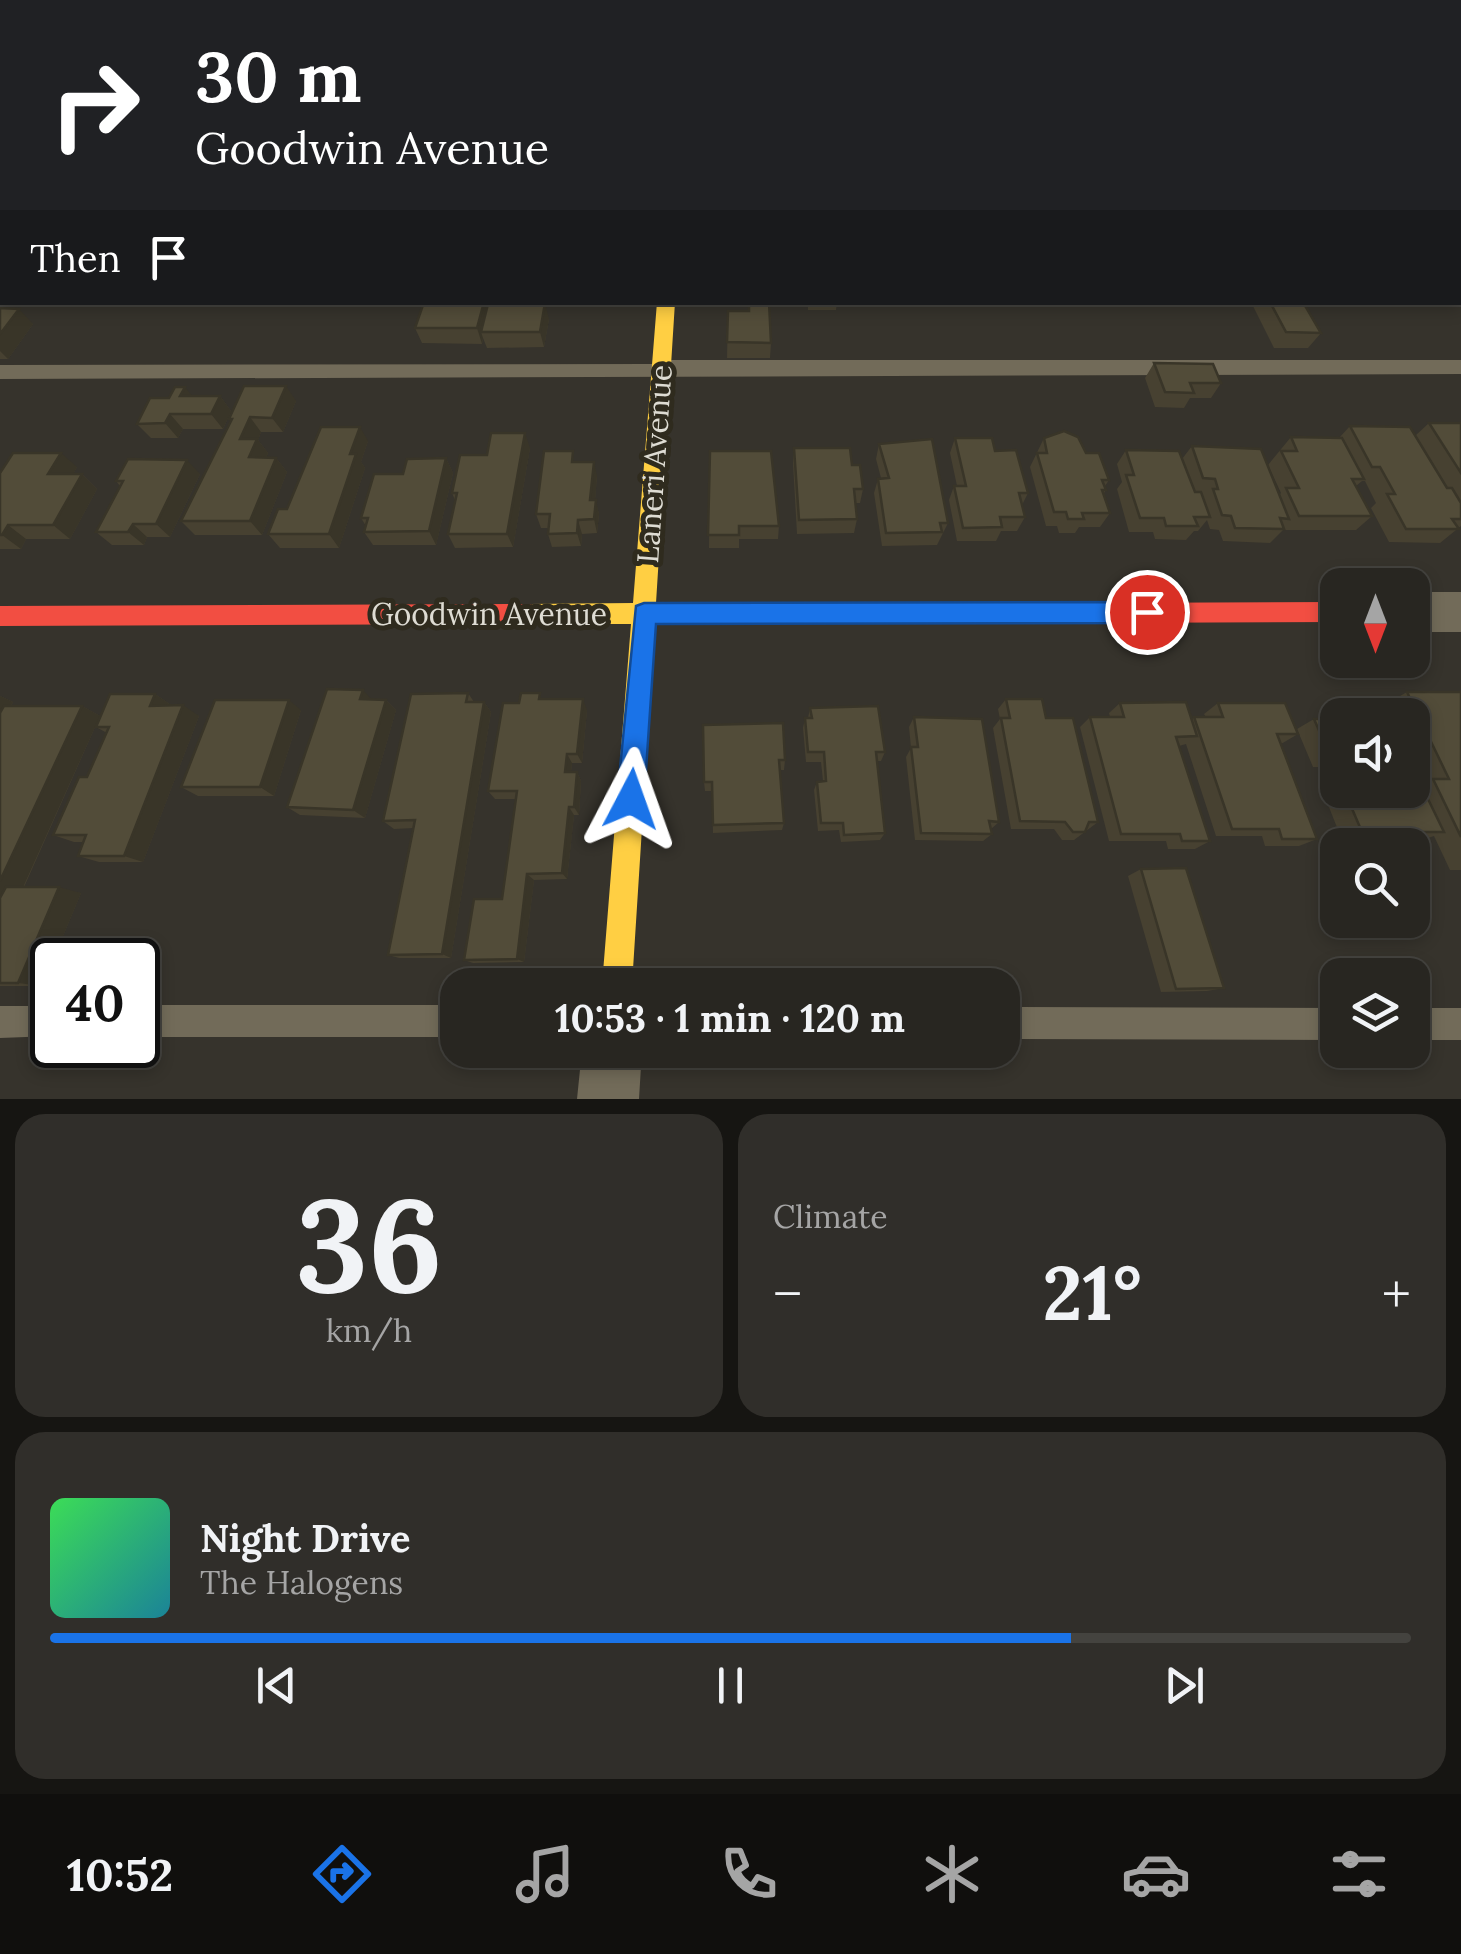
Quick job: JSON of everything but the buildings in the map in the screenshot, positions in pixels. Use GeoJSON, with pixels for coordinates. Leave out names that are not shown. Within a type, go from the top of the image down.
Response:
{"type":"FeatureCollection","features":[{"type":"Feature","properties":{"kind":"street","name":"Laneri Avenue"},"geometry":{"type":"LineString","coordinates":[[618,968],[666,305]]}},
{"type":"Feature","properties":{"kind":"street","name":"Goodwin Avenue"},"geometry":{"type":"LineString","coordinates":[[0,616],[1320,612]]}},
{"type":"Feature","properties":{"kind":"street"},"geometry":{"type":"LineString","coordinates":[[1430,612],[1461,612]]}},
{"type":"Feature","properties":{"kind":"street"},"geometry":{"type":"LineString","coordinates":[[608,1099],[611,1068]]}},
{"type":"Feature","properties":{"kind":"lane"},"geometry":{"type":"LineString","coordinates":[[0,372],[1461,368]]}},
{"type":"Feature","properties":{"kind":"lane"},"geometry":{"type":"LineString","coordinates":[[160,1021],[440,1020]]}},
{"type":"Feature","properties":{"kind":"lane"},"geometry":{"type":"LineString","coordinates":[[0,1022],[30,1021]]}},
{"type":"Feature","properties":{"kind":"lane"},"geometry":{"type":"LineString","coordinates":[[1020,1024],[1320,1024]]}},
{"type":"Feature","properties":{"kind":"lane"},"geometry":{"type":"LineString","coordinates":[[1430,1024],[1461,1024]]}},
{"type":"Feature","properties":{"kind":"traffic: slow"},"geometry":{"type":"LineString","coordinates":[[618,968],[666,305]]}},
{"type":"Feature","properties":{"kind":"traffic: slow"},"geometry":{"type":"LineString","coordinates":[[530,614],[1087,613]]}},
{"type":"Feature","properties":{"kind":"traffic: jam"},"geometry":{"type":"LineString","coordinates":[[1087,613],[1320,612]]}},
{"type":"Feature","properties":{"kind":"traffic: jam"},"geometry":{"type":"LineString","coordinates":[[0,616],[530,614]]}},
{"type":"Feature","properties":{"kind":"route"},"geometry":{"type":"LineString","coordinates":[[631,799],[644,614],[1147,612]]}}]}
